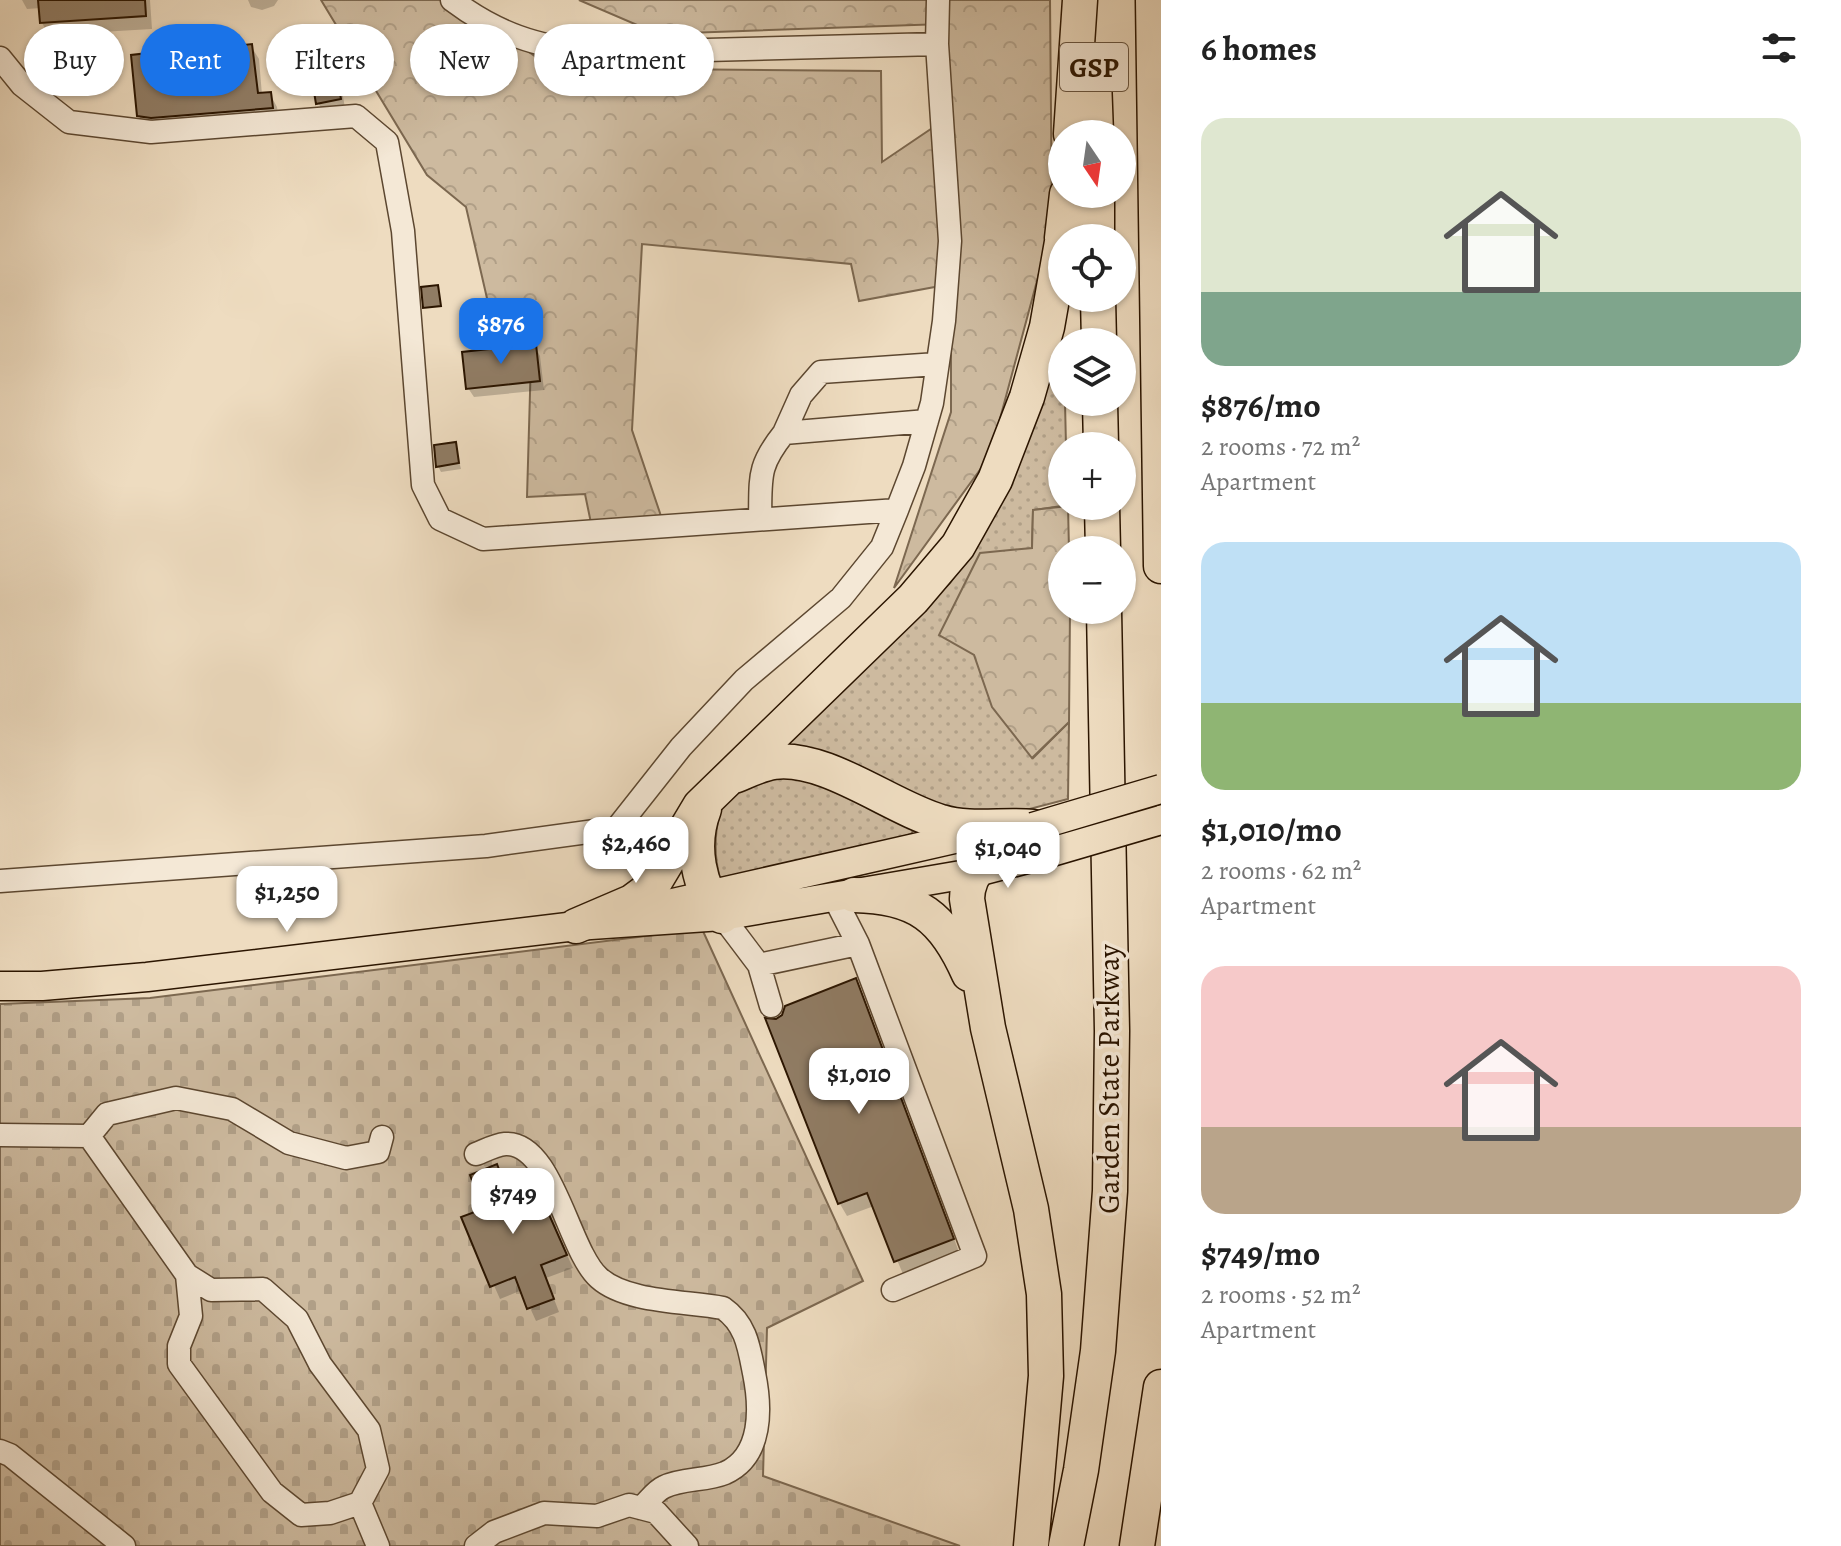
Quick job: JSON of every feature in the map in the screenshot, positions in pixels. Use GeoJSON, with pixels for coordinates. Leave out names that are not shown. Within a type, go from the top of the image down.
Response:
{"type":"FeatureCollection","features":[{"type":"Feature","properties":{"kind":"highway"},"geometry":{"type":"LineString","coordinates":[[1072,120],[1080,0]]}},
{"type":"Feature","properties":{"kind":"highway","name":"GSP"},"geometry":{"type":"LineString","coordinates":[[1094,0],[1096,120]]}},
{"type":"Feature","properties":{"kind":"highway","name":"GSP"},"geometry":{"type":"LineString","coordinates":[[1153,0],[1161,566]]}},
{"type":"Feature","properties":{"kind":"highway"},"geometry":{"type":"LineString","coordinates":[[576,926],[632,902],[651,888],[690,820],[718,787],[913,599],[942,567],[969,531],[1003,462],[1034,375],[1050,312]]}},
{"type":"Feature","properties":{"kind":"highway","name":"Garden State Parkway"},"geometry":{"type":"LineString","coordinates":[[1066,1546],[1095,1378],[1110,1191],[1112,1031],[1104,624]]}},
{"type":"Feature","properties":{"kind":"highway"},"geometry":{"type":"LineString","coordinates":[[715,906],[699,859],[698,835],[703,813],[718,787],[772,762],[796,762],[819,768],[938,822],[966,826],[1005,825],[1032,842]]}},
{"type":"Feature","properties":{"kind":"highway"},"geometry":{"type":"LineString","coordinates":[[1031,1546],[1045,1397],[1047,1335],[1044,1294],[1026,1187],[988,1028],[967,908],[967,890],[973,873],[985,857],[1004,848],[1032,842]]}},
{"type":"Feature","properties":{"kind":"highway"},"geometry":{"type":"LineString","coordinates":[[844,897],[903,900],[934,919],[964,962],[988,1028]]}},
{"type":"Feature","properties":{"kind":"highway"},"geometry":{"type":"LineString","coordinates":[[1137,1546],[1161,1387]]}},
{"type":"Feature","properties":{"kind":"main road"},"geometry":{"type":"LineString","coordinates":[[1032,842],[1161,789]]}},
{"type":"Feature","properties":{"kind":"main road"},"geometry":{"type":"LineString","coordinates":[[715,906],[987,832],[1032,842],[1161,820]]}},
{"type":"Feature","properties":{"kind":"main road"},"geometry":{"type":"LineString","coordinates":[[0,986],[42,986],[147,977],[576,926],[715,906],[844,897],[973,873]]}},
{"type":"Feature","properties":{"kind":"lane"},"geometry":{"type":"LineString","coordinates":[[452,0],[512,37],[550,48],[592,53],[937,44]]}},
{"type":"Feature","properties":{"kind":"lane"},"geometry":{"type":"LineString","coordinates":[[0,881],[486,846],[617,828],[681,747],[744,680],[841,598],[882,547],[897,510],[927,421],[944,321],[950,241],[937,44],[938,0]]}},
{"type":"Feature","properties":{"kind":"lane"},"geometry":{"type":"LineString","coordinates":[[0,58],[22,85],[69,122],[151,132],[356,116],[387,142],[403,231],[423,485],[440,519],[483,539],[897,510]]}},
{"type":"Feature","properties":{"kind":"lane"},"geometry":{"type":"LineString","coordinates":[[760,519],[765,457],[784,433],[801,395],[821,372],[937,364]]}},
{"type":"Feature","properties":{"kind":"lane"},"geometry":{"type":"LineString","coordinates":[[784,433],[927,421]]}},
{"type":"Feature","properties":{"kind":"lane"},"geometry":{"type":"LineString","coordinates":[[844,897],[858,944],[975,1256],[893,1290]]}},
{"type":"Feature","properties":{"kind":"lane"},"geometry":{"type":"LineString","coordinates":[[715,906],[759,965],[771,1006]]}},
{"type":"Feature","properties":{"kind":"lane"},"geometry":{"type":"LineString","coordinates":[[759,965],[858,944]]}},
{"type":"Feature","properties":{"kind":"lane"},"geometry":{"type":"LineString","coordinates":[[89,1136],[107,1114],[176,1098],[232,1109],[289,1143],[346,1158],[378,1152],[382,1137]]}},
{"type":"Feature","properties":{"kind":"lane"},"geometry":{"type":"LineString","coordinates":[[0,1135],[89,1136]]}},
{"type":"Feature","properties":{"kind":"lane"},"geometry":{"type":"LineString","coordinates":[[89,1136],[187,1275],[211,1290],[263,1289],[297,1319],[320,1364],[369,1430],[378,1469],[360,1503],[330,1513],[301,1515],[272,1492],[179,1364],[179,1346],[191,1316],[187,1275]]}},
{"type":"Feature","properties":{"kind":"lane"},"geometry":{"type":"LineString","coordinates":[[476,1154],[506,1144],[525,1149],[540,1163],[581,1251],[598,1278],[618,1290],[723,1308],[742,1326],[755,1378],[760,1415],[753,1442],[738,1463],[725,1473],[662,1488],[641,1508]]}},
{"type":"Feature","properties":{"kind":"lane"},"geometry":{"type":"LineString","coordinates":[[0,1451],[10,1455],[124,1546]]}},
{"type":"Feature","properties":{"kind":"lane"},"geometry":{"type":"LineString","coordinates":[[360,1503],[378,1546]]}},
{"type":"Feature","properties":{"kind":"lane"},"geometry":{"type":"LineString","coordinates":[[476,1546],[494,1532],[544,1513],[597,1516],[629,1505],[656,1512],[687,1546]]}},
{"type":"Feature","properties":{"kind":"green space"},"geometry":{"type":"Polygon","coordinates":[[[321,0],[454,0],[489,24],[410,24],[410,96],[518,96],[518,44],[534,56],[534,96],[714,96],[714,69],[881,71],[882,162],[947,118],[943,24],[714,32],[714,24],[635,24],[579,0],[1050,0],[1048,208],[1052,208],[1052,224],[1048,224],[1048,240],[990,456],[894,588],[951,412],[951,284],[859,301],[851,264],[642,244],[632,430],[662,519],[591,523],[585,494],[527,497],[532,324],[492,320],[466,207],[427,175],[379,96],[394,96],[394,24],[336,24],[321,0]]]}},
{"type":"Feature","properties":{"kind":"green space"},"geometry":{"type":"Polygon","coordinates":[[[1048,361],[1048,416],[1065,416],[1066,432],[1048,432],[1048,508],[1033,510],[1032,548],[972,650],[1033,758],[1069,722],[1068,799],[995,818],[951,815],[786,751],[784,743],[950,583],[996,512],[1048,361]]]}},
{"type":"Feature","properties":{"kind":"green space"},"geometry":{"type":"Polygon","coordinates":[[[1048,508],[1048,520],[1068,520],[1069,536],[1048,536],[1048,624],[1070,624],[1069,722],[1032,758],[992,707],[974,655],[939,635],[980,553],[1032,548],[1033,510],[1048,508]]]}},
{"type":"Feature","properties":{"kind":"green space"},"geometry":{"type":"Polygon","coordinates":[[[793,769],[916,826],[911,834],[887,842],[720,878],[716,856],[717,830],[723,805],[729,796],[751,783],[793,769]]]}},
{"type":"Feature","properties":{"kind":"green space"},"geometry":{"type":"Polygon","coordinates":[[[702,929],[863,1281],[767,1328],[763,1476],[960,1546],[0,1546],[0,1004],[150,998],[702,929]]]}},
{"type":"Feature","properties":{"kind":"building"},"geometry":{"type":"Polygon","coordinates":[[[38,0],[145,0],[146,16],[40,23],[38,0]]]}},
{"type":"Feature","properties":{"kind":"building"},"geometry":{"type":"Polygon","coordinates":[[[252,44],[258,93],[272,96],[273,108],[151,118],[137,116],[131,55],[140,54],[140,96],[250,96],[252,44]]]}},
{"type":"Feature","properties":{"kind":"building"},"geometry":{"type":"Polygon","coordinates":[[[315,96],[340,96],[341,99],[316,104],[315,96]]]}},
{"type":"Feature","properties":{"kind":"building"},"geometry":{"type":"Polygon","coordinates":[[[438,285],[441,306],[423,308],[421,287],[438,285]]]}},
{"type":"Feature","properties":{"kind":"building"},"geometry":{"type":"Polygon","coordinates":[[[536,344],[540,381],[466,389],[462,352],[536,344]]]}},
{"type":"Feature","properties":{"kind":"building"},"geometry":{"type":"Polygon","coordinates":[[[456,442],[459,463],[436,467],[434,445],[456,442]]]}},
{"type":"Feature","properties":{"kind":"building"},"geometry":{"type":"Polygon","coordinates":[[[856,978],[954,1239],[894,1262],[867,1193],[838,1204],[765,1018],[776,1019],[782,1015],[785,1006],[856,978]]]}},
{"type":"Feature","properties":{"kind":"building"},"geometry":{"type":"Polygon","coordinates":[[[497,1164],[509,1196],[536,1185],[567,1255],[541,1265],[554,1299],[527,1309],[515,1277],[490,1287],[461,1217],[483,1209],[470,1175],[497,1164]]]}}]}
